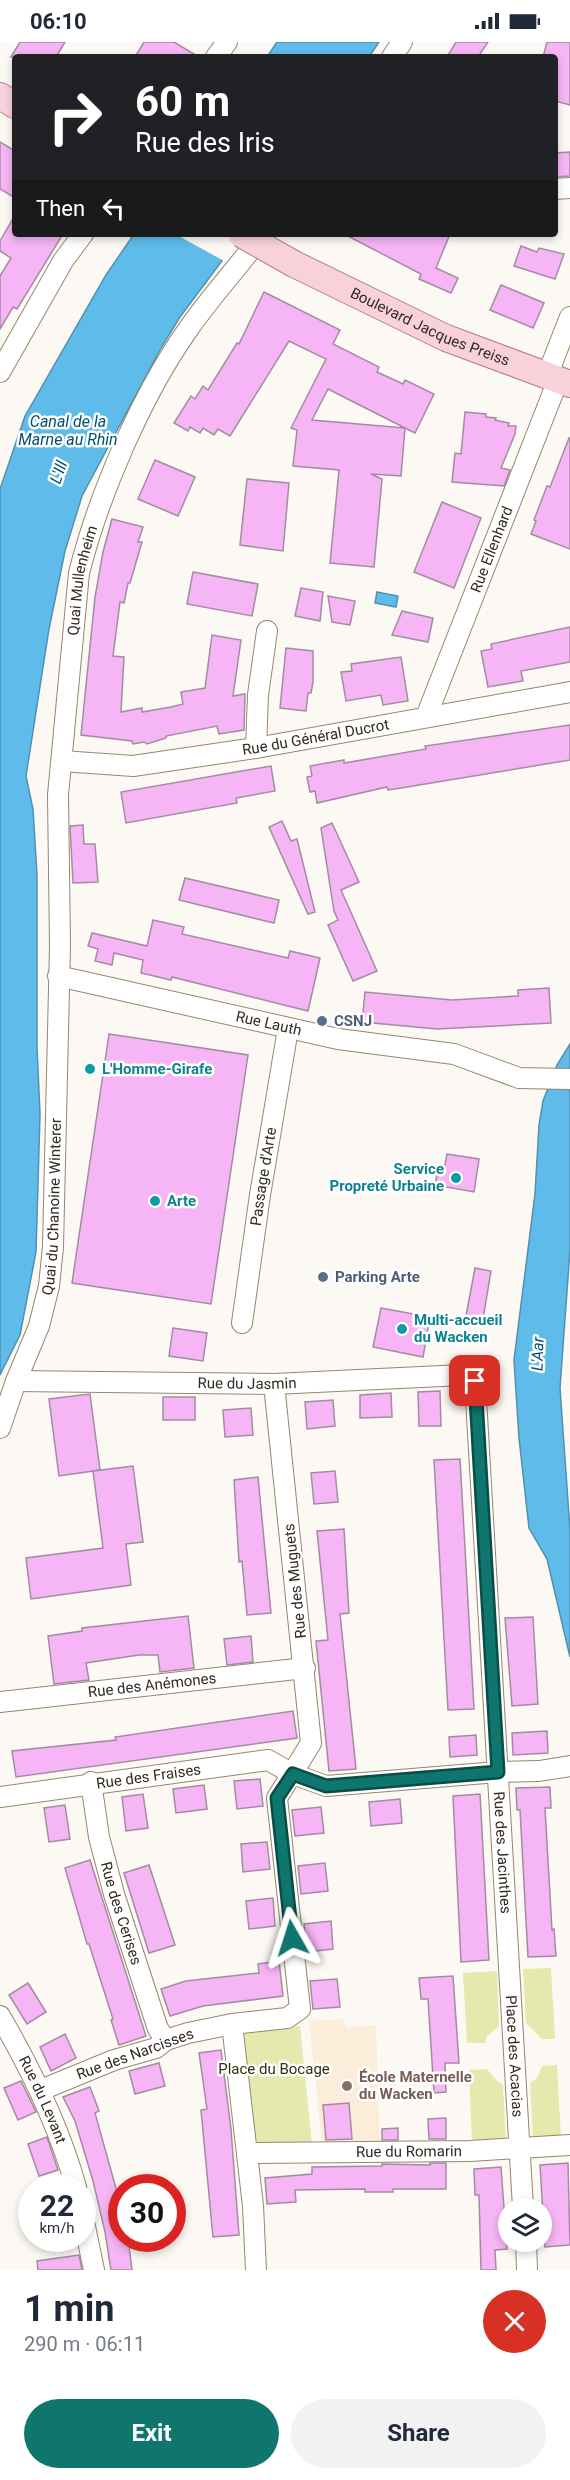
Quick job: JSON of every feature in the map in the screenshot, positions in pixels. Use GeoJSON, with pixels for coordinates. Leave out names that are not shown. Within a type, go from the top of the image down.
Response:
{"type":"FeatureCollection","features":[{"type":"Feature","properties":{"kind":"main road","name":"Boulevard Jacques Preiss"},"geometry":{"type":"LineString","coordinates":[[246,237],[294,264],[446,338],[558,380]]}},
{"type":"Feature","properties":{"kind":"street"},"geometry":{"type":"LineString","coordinates":[[0,372],[57,271],[81,237]]}},
{"type":"Feature","properties":{"kind":"street","name":"Quai Mullenheim"},"geometry":{"type":"LineString","coordinates":[[58,976],[60,904],[57,817],[79,573],[88,539],[127,441],[164,366],[190,326],[261,237]]}},
{"type":"Feature","properties":{"kind":"street","name":"Rue Ellenhard"},"geometry":{"type":"LineString","coordinates":[[426,717],[558,380],[570,317]]}},
{"type":"Feature","properties":{"kind":"street"},"geometry":{"type":"LineString","coordinates":[[256,748],[258,695],[267,631]]}},
{"type":"Feature","properties":{"kind":"street","name":"Rue du Général Ducrot"},"geometry":{"type":"LineString","coordinates":[[62,761],[133,766],[256,748],[570,693]]}},
{"type":"Feature","properties":{"kind":"street","name":"Rue Lauth"},"geometry":{"type":"LineString","coordinates":[[58,976],[348,1041],[454,1054],[519,1078],[560,1079]]}},
{"type":"Feature","properties":{"kind":"street","name":"Quai du Chanoine Winterer"},"geometry":{"type":"LineString","coordinates":[[0,1428],[16,1381],[39,1326],[50,1286],[56,1162],[58,976]]}},
{"type":"Feature","properties":{"kind":"street","name":"Passage d'Arte"},"geometry":{"type":"LineString","coordinates":[[242,1323],[260,1195],[288,1029]]}},
{"type":"Feature","properties":{"kind":"street","name":"Rue du Jasmin"},"geometry":{"type":"LineString","coordinates":[[16,1381],[274,1384],[463,1375],[475,1381]]}},
{"type":"Feature","properties":{"kind":"street","name":"Rue des Jacinthes"},"geometry":{"type":"LineString","coordinates":[[475,1381],[508,1965]]}},
{"type":"Feature","properties":{"kind":"street","name":"Rue des Muguets"},"geometry":{"type":"LineString","coordinates":[[274,1384],[311,1743],[277,1798],[300,2008]]}},
{"type":"Feature","properties":{"kind":"street","name":"Rue des Anémones"},"geometry":{"type":"LineString","coordinates":[[0,1702],[304,1668]]}},
{"type":"Feature","properties":{"kind":"street","name":"Rue des Fraises"},"geometry":{"type":"LineString","coordinates":[[0,1797],[92,1782],[268,1760],[293,1774],[326,1786],[498,1772],[539,1771],[570,1766]]}},
{"type":"Feature","properties":{"kind":"street","name":"Rue des Cerises"},"geometry":{"type":"LineString","coordinates":[[92,1782],[99,1837],[114,1894],[158,2029],[166,2040]]}},
{"type":"Feature","properties":{"kind":"street","name":"Place des Acacias"},"geometry":{"type":"LineString","coordinates":[[508,1965],[520,2148]]}},
{"type":"Feature","properties":{"kind":"street","name":"Rue des Narcisses"},"geometry":{"type":"LineString","coordinates":[[41,2090],[114,2060],[156,2048],[166,2040],[232,2024],[287,2018],[300,2008]]}},
{"type":"Feature","properties":{"kind":"street","name":"Rue du Levant"},"geometry":{"type":"LineString","coordinates":[[0,2016],[41,2090],[65,2149],[72,2174]]}},
{"type":"Feature","properties":{"kind":"street"},"geometry":{"type":"LineString","coordinates":[[232,2024],[253,2206],[256,2270]]}},
{"type":"Feature","properties":{"kind":"street","name":"Rue du Romarin"},"geometry":{"type":"LineString","coordinates":[[247,2153],[458,2151],[570,2145]]}},
{"type":"Feature","properties":{"kind":"street"},"geometry":{"type":"LineString","coordinates":[[520,2148],[523,2198]]}},
{"type":"Feature","properties":{"kind":"street"},"geometry":{"type":"LineString","coordinates":[[90,2252],[94,2270]]}},
{"type":"Feature","properties":{"kind":"street"},"geometry":{"type":"LineString","coordinates":[[526,2252],[527,2270]]}},
{"type":"Feature","properties":{"kind":"shaded area","name":"École Maternelle du Wacken"},"geometry":{"type":"Polygon","coordinates":[[[343,2019],[346,2028],[376,2025],[380,2144],[322,2144],[309,2021],[343,2019]]]}},
{"type":"Feature","properties":{"kind":"green space"},"geometry":{"type":"Polygon","coordinates":[[[551,1968],[555,2039],[542,2039],[526,2023],[523,1969],[551,1968]]]}},
{"type":"Feature","properties":{"kind":"green space"},"geometry":{"type":"Polygon","coordinates":[[[497,1971],[499,2026],[487,2036],[485,2043],[467,2043],[463,1973],[497,1971]]]}},
{"type":"Feature","properties":{"kind":"green space","name":"Place du Bocage"},"geometry":{"type":"Polygon","coordinates":[[[300,2026],[312,2144],[251,2145],[240,2031],[300,2026]]]}},
{"type":"Feature","properties":{"kind":"green space"},"geometry":{"type":"Polygon","coordinates":[[[557,2065],[561,2137],[533,2139],[530,2083],[537,2078],[542,2066],[557,2065]]]}},
{"type":"Feature","properties":{"kind":"green space"},"geometry":{"type":"Polygon","coordinates":[[[487,2069],[503,2085],[506,2140],[472,2142],[469,2070],[487,2069]]]}},
{"type":"Feature","properties":{"kind":"water"},"geometry":{"type":"Polygon","coordinates":[[[277,42],[379,42],[371,54],[269,54],[277,42]]]}},
{"type":"Feature","properties":{"kind":"water","name":"Canal de la Marne au Rhin"},"geometry":{"type":"Polygon","coordinates":[[[132,237],[240,237],[180,317],[161,348],[82,496],[65,551],[49,629],[26,776],[33,809],[37,875],[37,1047],[40,1114],[36,1252],[20,1335],[0,1375],[0,489],[25,416],[106,275],[132,237]]]}},
{"type":"Feature","properties":{"kind":"water"},"geometry":{"type":"Polygon","coordinates":[[[377,592],[398,596],[396,607],[375,603],[377,592]]]}},
{"type":"Feature","properties":{"kind":"water","name":"L'Aar"},"geometry":{"type":"Polygon","coordinates":[[[570,1044],[570,1250],[560,1388],[570,1530],[570,1657],[547,1559],[529,1528],[519,1438],[514,1360],[535,1194],[539,1125],[543,1101],[557,1065],[570,1044]]]}},
{"type":"Feature","properties":{"kind":"pier"},"geometry":{"type":"Polygon","coordinates":[[[180,237],[243,237],[224,261],[180,237]]]}},
{"type":"Feature","properties":{"kind":"building"},"geometry":{"type":"Polygon","coordinates":[[[20,42],[65,42],[58,54],[13,54],[20,42]]]}},
{"type":"Feature","properties":{"kind":"building"},"geometry":{"type":"Polygon","coordinates":[[[144,42],[174,42],[194,54],[137,54],[144,42]]]}},
{"type":"Feature","properties":{"kind":"building"},"geometry":{"type":"Polygon","coordinates":[[[456,42],[488,42],[480,54],[449,54],[456,42]]]}},
{"type":"Feature","properties":{"kind":"building"},"geometry":{"type":"Polygon","coordinates":[[[547,42],[570,42],[570,105],[558,102],[558,54],[544,54],[547,42]]]}},
{"type":"Feature","properties":{"kind":"building"},"geometry":{"type":"Polygon","coordinates":[[[0,142],[12,149],[12,196],[0,189],[0,142]]]}},
{"type":"Feature","properties":{"kind":"building"},"geometry":{"type":"Polygon","coordinates":[[[570,152],[570,176],[558,177],[558,153],[570,152]]]}},
{"type":"Feature","properties":{"kind":"building"},"geometry":{"type":"Polygon","coordinates":[[[12,220],[12,237],[61,237],[17,309],[13,307],[0,329],[0,276],[11,258],[0,251],[0,241],[12,220]]]}},
{"type":"Feature","properties":{"kind":"building"},"geometry":{"type":"Polygon","coordinates":[[[350,237],[449,237],[436,268],[458,278],[451,293],[419,279],[421,274],[350,237]]]}},
{"type":"Feature","properties":{"kind":"building"},"geometry":{"type":"Polygon","coordinates":[[[521,246],[537,252],[539,248],[564,254],[555,279],[514,266],[521,246]]]}},
{"type":"Feature","properties":{"kind":"building"},"geometry":{"type":"Polygon","coordinates":[[[501,285],[544,303],[533,328],[490,310],[501,285]]]}},
{"type":"Feature","properties":{"kind":"building"},"geometry":{"type":"Polygon","coordinates":[[[264,292],[340,330],[333,344],[379,367],[377,372],[403,384],[405,380],[434,394],[415,433],[405,428],[401,476],[371,474],[382,479],[374,567],[330,563],[339,470],[293,466],[297,430],[291,428],[326,359],[289,341],[230,436],[218,429],[214,435],[203,428],[200,433],[190,427],[188,431],[174,423],[191,396],[195,399],[203,386],[208,390],[237,343],[239,344],[264,292]],[[328,389],[312,420],[405,428],[328,389]]]}},
{"type":"Feature","properties":{"kind":"building"},"geometry":{"type":"Polygon","coordinates":[[[465,412],[486,414],[486,417],[509,423],[508,426],[516,426],[501,468],[510,470],[504,486],[452,482],[455,453],[461,454],[465,412]]]}},
{"type":"Feature","properties":{"kind":"building"},"geometry":{"type":"Polygon","coordinates":[[[569,438],[570,549],[531,534],[547,486],[550,487],[569,438]]]}},
{"type":"Feature","properties":{"kind":"building"},"geometry":{"type":"Polygon","coordinates":[[[155,460],[195,477],[178,516],[138,499],[155,460]]]}},
{"type":"Feature","properties":{"kind":"building"},"geometry":{"type":"Polygon","coordinates":[[[247,479],[289,483],[283,551],[240,545],[247,479]]]}},
{"type":"Feature","properties":{"kind":"building"},"geometry":{"type":"Polygon","coordinates":[[[442,502],[481,518],[454,588],[414,572],[442,502]]]}},
{"type":"Feature","properties":{"kind":"building"},"geometry":{"type":"Polygon","coordinates":[[[112,519],[143,527],[138,542],[142,542],[130,583],[128,583],[124,603],[120,602],[113,656],[124,657],[121,712],[142,708],[142,712],[183,704],[181,692],[205,688],[212,635],[241,640],[233,696],[245,694],[244,730],[219,734],[217,726],[166,736],[166,738],[147,744],[144,742],[133,744],[132,741],[81,735],[95,597],[112,519]]]}},
{"type":"Feature","properties":{"kind":"building"},"geometry":{"type":"Polygon","coordinates":[[[193,572],[258,584],[252,616],[187,604],[193,572]]]}},
{"type":"Feature","properties":{"kind":"building"},"geometry":{"type":"Polygon","coordinates":[[[301,588],[323,592],[320,621],[295,616],[301,588]]]}},
{"type":"Feature","properties":{"kind":"building"},"geometry":{"type":"Polygon","coordinates":[[[328,596],[355,601],[350,625],[332,622],[328,596]]]}},
{"type":"Feature","properties":{"kind":"building"},"geometry":{"type":"Polygon","coordinates":[[[402,611],[433,618],[428,642],[392,635],[402,611]]]}},
{"type":"Feature","properties":{"kind":"building"},"geometry":{"type":"Polygon","coordinates":[[[570,627],[570,662],[521,671],[523,681],[488,687],[481,651],[492,649],[491,644],[570,627]]]}},
{"type":"Feature","properties":{"kind":"building"},"geometry":{"type":"Polygon","coordinates":[[[286,648],[313,651],[313,682],[311,693],[308,693],[306,711],[280,708],[286,648]]]}},
{"type":"Feature","properties":{"kind":"building"},"geometry":{"type":"Polygon","coordinates":[[[401,657],[408,701],[383,705],[381,695],[346,701],[341,672],[352,671],[351,664],[401,657]]]}},
{"type":"Feature","properties":{"kind":"building"},"geometry":{"type":"Polygon","coordinates":[[[570,725],[570,760],[388,790],[387,787],[317,803],[315,791],[310,792],[307,777],[312,776],[310,766],[344,760],[344,763],[426,749],[425,746],[570,725]]]}},
{"type":"Feature","properties":{"kind":"building"},"geometry":{"type":"Polygon","coordinates":[[[271,766],[275,791],[236,798],[237,803],[126,823],[121,792],[271,766]]]}},
{"type":"Feature","properties":{"kind":"building"},"geometry":{"type":"Polygon","coordinates":[[[282,821],[291,841],[297,839],[315,912],[308,914],[269,827],[282,821]]]}},
{"type":"Feature","properties":{"kind":"building"},"geometry":{"type":"Polygon","coordinates":[[[332,823],[359,882],[341,890],[377,971],[353,981],[328,925],[338,920],[334,911],[321,828],[332,823]]]}},
{"type":"Feature","properties":{"kind":"building"},"geometry":{"type":"Polygon","coordinates":[[[83,825],[84,844],[95,844],[98,882],[73,883],[70,826],[83,825]]]}},
{"type":"Feature","properties":{"kind":"building"},"geometry":{"type":"Polygon","coordinates":[[[185,878],[279,900],[274,923],[179,900],[185,878]]]}},
{"type":"Feature","properties":{"kind":"building"},"geometry":{"type":"Polygon","coordinates":[[[153,920],[184,927],[182,934],[288,958],[290,951],[320,958],[308,1011],[172,977],[171,980],[141,973],[143,960],[114,953],[112,965],[95,961],[98,949],[88,946],[92,933],[147,946],[153,920]]]}},
{"type":"Feature","properties":{"kind":"building"},"geometry":{"type":"Polygon","coordinates":[[[549,988],[551,1023],[437,1029],[362,1022],[365,992],[452,1000],[518,996],[518,990],[549,988]]]}},
{"type":"Feature","properties":{"kind":"building","name":"Arte"},"geometry":{"type":"Polygon","coordinates":[[[109,1034],[248,1055],[211,1304],[72,1283],[109,1034]]]}},
{"type":"Feature","properties":{"kind":"building","name":"Service Propreté Urbaine"},"geometry":{"type":"Polygon","coordinates":[[[447,1154],[479,1159],[474,1192],[435,1185],[438,1169],[444,1170],[447,1154]]]}},
{"type":"Feature","properties":{"kind":"building"},"geometry":{"type":"Polygon","coordinates":[[[475,1268],[491,1271],[483,1319],[466,1316],[475,1268]]]}},
{"type":"Feature","properties":{"kind":"building","name":"Multi-accueil du Wacken"},"geometry":{"type":"Polygon","coordinates":[[[381,1308],[430,1317],[423,1357],[373,1347],[381,1308]]]}},
{"type":"Feature","properties":{"kind":"building"},"geometry":{"type":"Polygon","coordinates":[[[173,1328],[207,1333],[203,1361],[169,1356],[173,1328]]]}},
{"type":"Feature","properties":{"kind":"building"},"geometry":{"type":"Polygon","coordinates":[[[440,1391],[441,1426],[419,1426],[418,1392],[440,1391]]]}},
{"type":"Feature","properties":{"kind":"building"},"geometry":{"type":"Polygon","coordinates":[[[391,1393],[392,1417],[360,1418],[360,1395],[391,1393]]]}},
{"type":"Feature","properties":{"kind":"building"},"geometry":{"type":"Polygon","coordinates":[[[90,1394],[100,1470],[59,1476],[49,1399],[90,1394]]]}},
{"type":"Feature","properties":{"kind":"building"},"geometry":{"type":"Polygon","coordinates":[[[163,1397],[195,1397],[195,1420],[163,1420],[163,1397]]]}},
{"type":"Feature","properties":{"kind":"building"},"geometry":{"type":"Polygon","coordinates":[[[333,1400],[335,1426],[307,1429],[305,1402],[333,1400]]]}},
{"type":"Feature","properties":{"kind":"building"},"geometry":{"type":"Polygon","coordinates":[[[251,1408],[253,1435],[225,1437],[223,1410],[251,1408]]]}},
{"type":"Feature","properties":{"kind":"building"},"geometry":{"type":"Polygon","coordinates":[[[460,1459],[474,1709],[448,1710],[434,1460],[460,1459]]]}},
{"type":"Feature","properties":{"kind":"building"},"geometry":{"type":"Polygon","coordinates":[[[133,1466],[143,1542],[126,1544],[131,1585],[31,1599],[26,1558],[103,1548],[93,1471],[133,1466]]]}},
{"type":"Feature","properties":{"kind":"building"},"geometry":{"type":"Polygon","coordinates":[[[335,1471],[338,1502],[314,1504],[311,1473],[335,1471]]]}},
{"type":"Feature","properties":{"kind":"building"},"geometry":{"type":"Polygon","coordinates":[[[258,1477],[271,1613],[247,1615],[242,1561],[239,1562],[234,1480],[258,1477]]]}},
{"type":"Feature","properties":{"kind":"building"},"geometry":{"type":"Polygon","coordinates":[[[344,1529],[349,1613],[340,1614],[356,1769],[329,1771],[316,1641],[328,1640],[317,1531],[344,1529]]]}},
{"type":"Feature","properties":{"kind":"building"},"geometry":{"type":"Polygon","coordinates":[[[188,1616],[194,1668],[160,1672],[158,1655],[139,1655],[86,1663],[89,1680],[54,1684],[48,1636],[82,1631],[82,1628],[188,1616]]]}},
{"type":"Feature","properties":{"kind":"building"},"geometry":{"type":"Polygon","coordinates":[[[533,1617],[538,1704],[512,1706],[505,1618],[533,1617]]]}},
{"type":"Feature","properties":{"kind":"building"},"geometry":{"type":"Polygon","coordinates":[[[251,1636],[253,1662],[227,1665],[224,1639],[251,1636]]]}},
{"type":"Feature","properties":{"kind":"building"},"geometry":{"type":"Polygon","coordinates":[[[293,1711],[297,1738],[16,1777],[12,1751],[116,1740],[115,1737],[293,1711]]]}},
{"type":"Feature","properties":{"kind":"building"},"geometry":{"type":"Polygon","coordinates":[[[547,1731],[548,1753],[513,1755],[512,1733],[547,1731]]]}},
{"type":"Feature","properties":{"kind":"building"},"geometry":{"type":"Polygon","coordinates":[[[476,1735],[477,1755],[450,1757],[449,1737],[476,1735]]]}},
{"type":"Feature","properties":{"kind":"building"},"geometry":{"type":"Polygon","coordinates":[[[260,1779],[263,1806],[237,1809],[234,1781],[260,1779]]]}},
{"type":"Feature","properties":{"kind":"building"},"geometry":{"type":"Polygon","coordinates":[[[204,1785],[207,1809],[176,1813],[173,1789],[204,1785]]]}},
{"type":"Feature","properties":{"kind":"building"},"geometry":{"type":"Polygon","coordinates":[[[550,1787],[551,1808],[545,1808],[552,1930],[554,1929],[556,1956],[528,1957],[520,1810],[517,1810],[516,1788],[550,1787]]]}},
{"type":"Feature","properties":{"kind":"building"},"geometry":{"type":"Polygon","coordinates":[[[143,1794],[148,1828],[126,1831],[122,1797],[143,1794]]]}},
{"type":"Feature","properties":{"kind":"building"},"geometry":{"type":"Polygon","coordinates":[[[480,1794],[489,1960],[461,1962],[453,1796],[480,1794]]]}},
{"type":"Feature","properties":{"kind":"building"},"geometry":{"type":"Polygon","coordinates":[[[400,1799],[402,1823],[371,1826],[369,1802],[400,1799]]]}},
{"type":"Feature","properties":{"kind":"building"},"geometry":{"type":"Polygon","coordinates":[[[65,1805],[70,1839],[49,1842],[44,1808],[65,1805]]]}},
{"type":"Feature","properties":{"kind":"building"},"geometry":{"type":"Polygon","coordinates":[[[321,1807],[324,1833],[295,1836],[292,1810],[321,1807]]]}},
{"type":"Feature","properties":{"kind":"building"},"geometry":{"type":"Polygon","coordinates":[[[267,1842],[270,1869],[243,1872],[241,1844],[267,1842]]]}},
{"type":"Feature","properties":{"kind":"building"},"geometry":{"type":"Polygon","coordinates":[[[90,1860],[146,2036],[119,2045],[111,2020],[113,2019],[89,1944],[87,1944],[65,1868],[90,1860]]]}},
{"type":"Feature","properties":{"kind":"building"},"geometry":{"type":"Polygon","coordinates":[[[325,1863],[328,1891],[301,1894],[298,1866],[325,1863]]]}},
{"type":"Feature","properties":{"kind":"building"},"geometry":{"type":"Polygon","coordinates":[[[149,1865],[175,1945],[149,1953],[124,1873],[149,1865]]]}},
{"type":"Feature","properties":{"kind":"building"},"geometry":{"type":"Polygon","coordinates":[[[273,1898],[275,1926],[249,1929],[246,1901],[273,1898]]]}},
{"type":"Feature","properties":{"kind":"building"},"geometry":{"type":"Polygon","coordinates":[[[331,1921],[333,1949],[307,1952],[304,1924],[331,1921]]]}},
{"type":"Feature","properties":{"kind":"building"},"geometry":{"type":"Polygon","coordinates":[[[279,1961],[283,1996],[203,2006],[170,2016],[161,1989],[186,1981],[259,1973],[258,1964],[279,1961]]]}},
{"type":"Feature","properties":{"kind":"building"},"geometry":{"type":"Polygon","coordinates":[[[453,1976],[459,2063],[445,2063],[446,2092],[434,2093],[428,1999],[421,1999],[419,1978],[453,1976]]]}},
{"type":"Feature","properties":{"kind":"building"},"geometry":{"type":"Polygon","coordinates":[[[337,1979],[340,2007],[313,2009],[310,1981],[337,1979]]]}},
{"type":"Feature","properties":{"kind":"building"},"geometry":{"type":"Polygon","coordinates":[[[28,1983],[46,2012],[27,2024],[9,1995],[28,1983]]]}},
{"type":"Feature","properties":{"kind":"building"},"geometry":{"type":"Polygon","coordinates":[[[65,2034],[76,2058],[51,2071],[40,2047],[65,2034]]]}},
{"type":"Feature","properties":{"kind":"building"},"geometry":{"type":"Polygon","coordinates":[[[221,2050],[231,2129],[239,2235],[213,2237],[201,2110],[207,2109],[199,2053],[221,2050]]]}},
{"type":"Feature","properties":{"kind":"building"},"geometry":{"type":"Polygon","coordinates":[[[159,2063],[165,2086],[135,2094],[129,2071],[159,2063]]]}},
{"type":"Feature","properties":{"kind":"building"},"geometry":{"type":"Polygon","coordinates":[[[21,2081],[36,2112],[18,2120],[4,2088],[21,2081]]]}},
{"type":"Feature","properties":{"kind":"building"},"geometry":{"type":"Polygon","coordinates":[[[90,2087],[99,2111],[95,2113],[112,2174],[108,2174],[108,2251],[96,2194],[96,2174],[91,2174],[75,2121],[63,2097],[90,2087]]]}},
{"type":"Feature","properties":{"kind":"building"},"geometry":{"type":"Polygon","coordinates":[[[349,2103],[352,2139],[326,2140],[323,2105],[349,2103]]]}},
{"type":"Feature","properties":{"kind":"building"},"geometry":{"type":"Polygon","coordinates":[[[446,2118],[446,2139],[429,2139],[428,2119],[446,2118]]]}},
{"type":"Feature","properties":{"kind":"building"},"geometry":{"type":"Polygon","coordinates":[[[398,2128],[398,2140],[382,2140],[382,2129],[398,2128]]]}},
{"type":"Feature","properties":{"kind":"building"},"geometry":{"type":"Polygon","coordinates":[[[47,2137],[58,2170],[38,2174],[28,2144],[47,2137]]]}},
{"type":"Feature","properties":{"kind":"building"},"geometry":{"type":"Polygon","coordinates":[[[430,2163],[446,2163],[446,2189],[393,2189],[393,2192],[365,2192],[365,2189],[295,2190],[296,2202],[267,2204],[265,2178],[312,2174],[312,2167],[382,2166],[382,2164],[430,2165],[430,2163]]]}},
{"type":"Feature","properties":{"kind":"building"},"geometry":{"type":"Polygon","coordinates":[[[568,2163],[570,2245],[552,2246],[552,2198],[542,2198],[540,2165],[568,2163]]]}},
{"type":"Feature","properties":{"kind":"building"},"geometry":{"type":"Polygon","coordinates":[[[501,2167],[503,2198],[498,2198],[496,2270],[481,2270],[479,2195],[475,2195],[474,2169],[501,2167]]]}},
{"type":"Feature","properties":{"kind":"building"},"geometry":{"type":"Polygon","coordinates":[[[108,2252],[130,2252],[132,2270],[111,2270],[108,2252]]]}},
{"type":"Feature","properties":{"kind":"building"},"geometry":{"type":"Polygon","coordinates":[[[79,2255],[82,2270],[38,2270],[37,2261],[79,2255]]]}},
{"type":"Feature","properties":{"kind":"place","name":"CSNJ"},"geometry":{"type":"Point","coordinates":[322,1021]}},
{"type":"Feature","properties":{"kind":"place","name":"L'Homme-Girafe"},"geometry":{"type":"Point","coordinates":[90,1069]}},
{"type":"Feature","properties":{"kind":"place","name":"Service Propreté Urbaine"},"geometry":{"type":"Point","coordinates":[456,1178]}},
{"type":"Feature","properties":{"kind":"place","name":"Arte"},"geometry":{"type":"Point","coordinates":[155,1201]}},
{"type":"Feature","properties":{"kind":"place","name":"Parking Arte"},"geometry":{"type":"Point","coordinates":[323,1277]}},
{"type":"Feature","properties":{"kind":"place","name":"Multi-accueil du Wacken"},"geometry":{"type":"Point","coordinates":[402,1329]}},
{"type":"Feature","properties":{"kind":"place","name":"École Maternelle du Wacken"},"geometry":{"type":"Point","coordinates":[347,2086]}},
{"type":"Feature","properties":{"kind":"route"},"geometry":{"type":"LineString","coordinates":[[292,1938],[277,1798],[293,1774],[326,1786],[498,1772],[475,1381]]}},
{"type":"Feature","properties":{"kind":"water label","name":"L'Ill"},"geometry":{"type":"Point","coordinates":[58,472]}}]}
